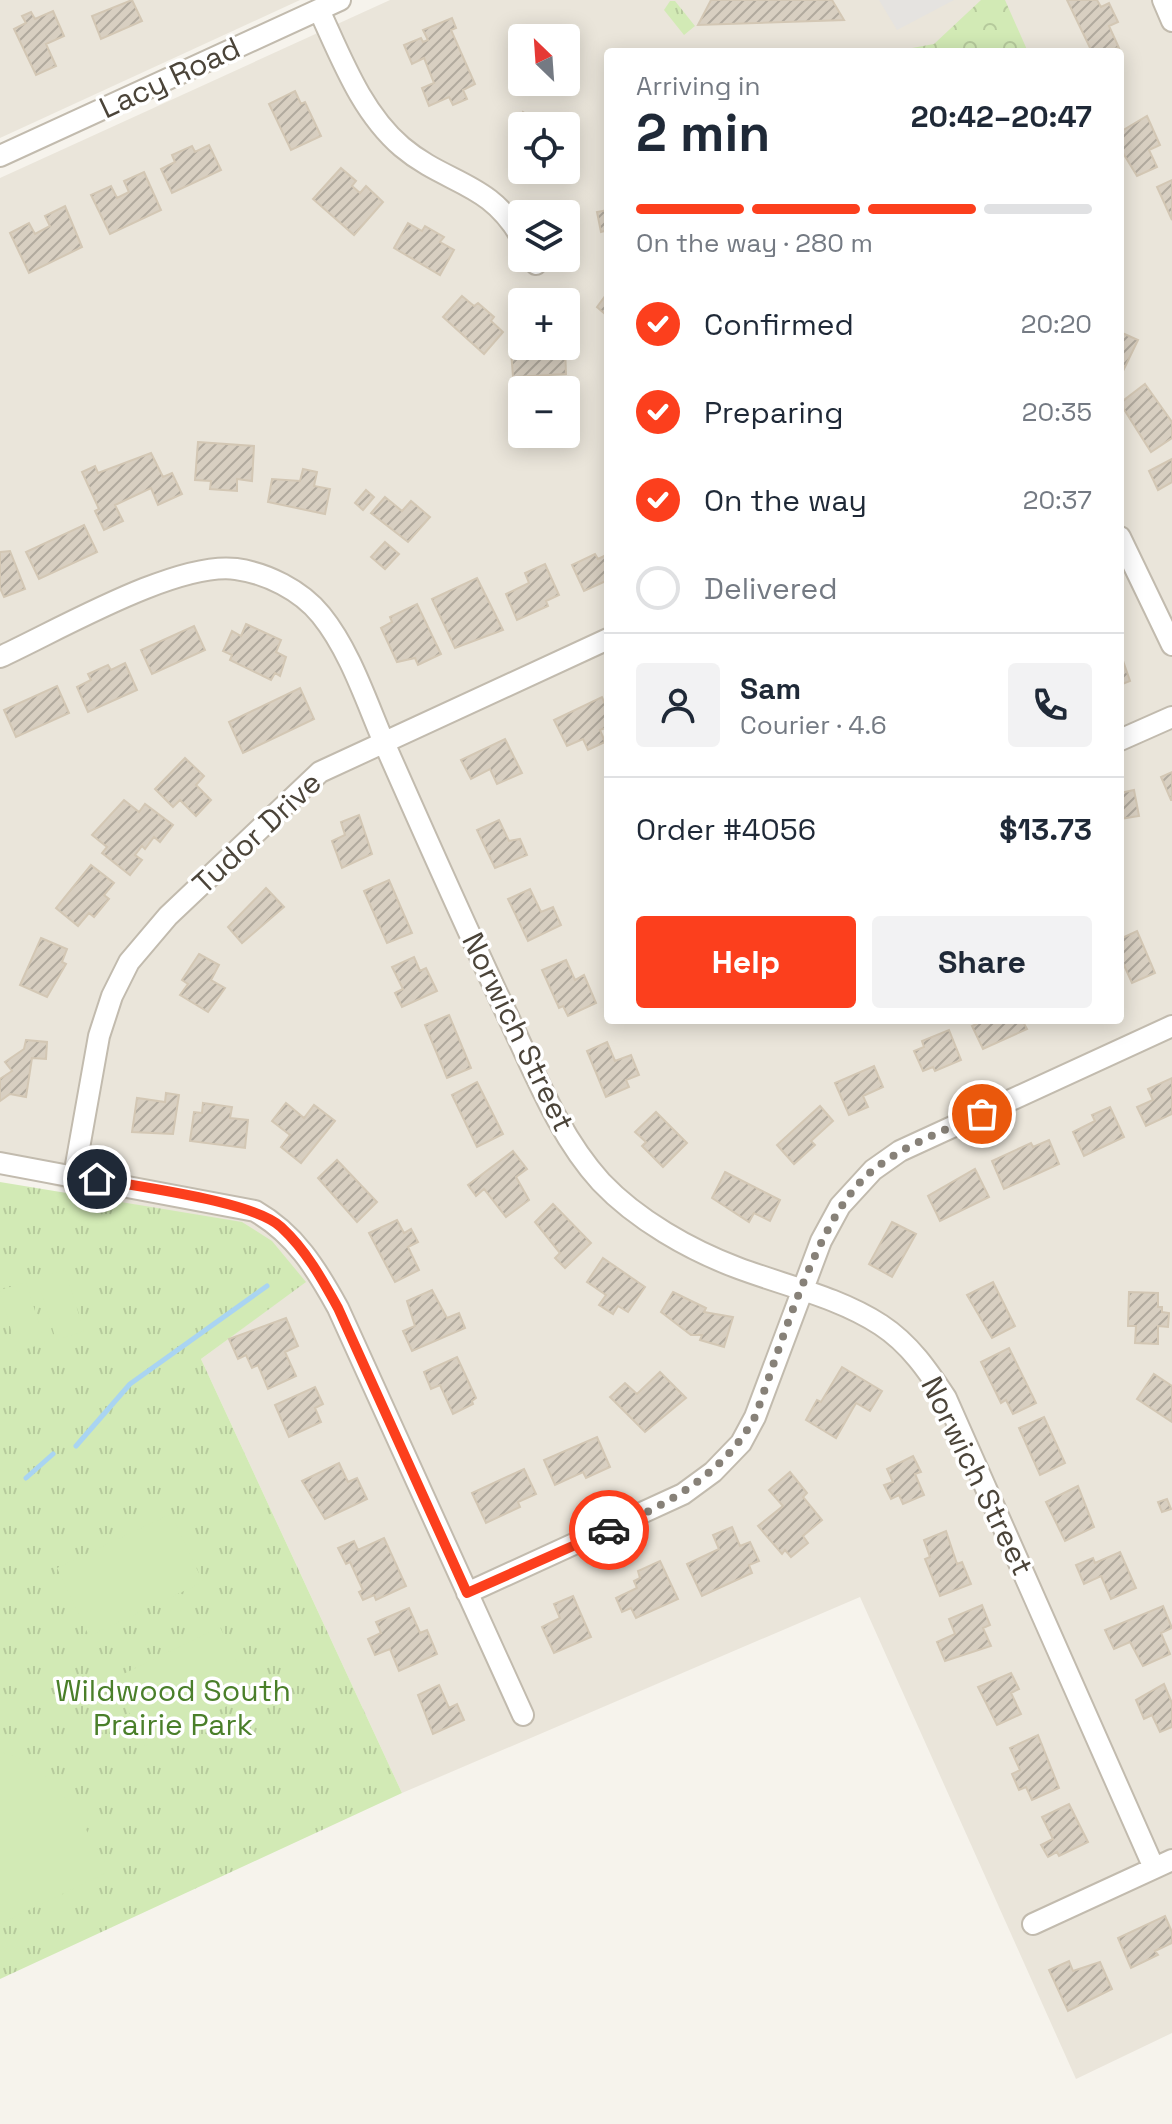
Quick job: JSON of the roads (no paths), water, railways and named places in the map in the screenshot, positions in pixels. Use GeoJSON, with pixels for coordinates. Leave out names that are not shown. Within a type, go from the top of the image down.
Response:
{"type":"FeatureCollection","features":[{"type":"Feature","properties":{"kind":"street","name":"Lacy Road"},"geometry":{"type":"LineString","coordinates":[[0,156],[340,0]]}},
{"type":"Feature","properties":{"kind":"street"},"geometry":{"type":"LineString","coordinates":[[1163,0],[1172,21]]}},
{"type":"Feature","properties":{"kind":"street"},"geometry":{"type":"LineString","coordinates":[[319,10],[374,117],[403,147],[492,199],[508,220]]}},
{"type":"Feature","properties":{"kind":"street"},"geometry":{"type":"LineString","coordinates":[[1124,545],[1172,645]]}},
{"type":"Feature","properties":{"kind":"street","name":"Norwich Street"},"geometry":{"type":"LineString","coordinates":[[0,657],[161,583],[202,570],[234,569],[274,578],[319,613],[338,642],[559,1125],[601,1182],[633,1209],[691,1247],[737,1268],[804,1289],[883,1326],[927,1369],[946,1398],[1163,1864]]}},
{"type":"Feature","properties":{"kind":"street","name":"Tudor Drive"},"geometry":{"type":"LineString","coordinates":[[74,1176],[99,1036],[112,996],[129,962],[168,916],[320,772],[604,641]]}},
{"type":"Feature","properties":{"kind":"street"},"geometry":{"type":"LineString","coordinates":[[1124,738],[1172,717]]}},
{"type":"Feature","properties":{"kind":"street"},"geometry":{"type":"LineString","coordinates":[[467,1593],[683,1494],[713,1472],[741,1443],[755,1417],[821,1241],[840,1206],[873,1170],[900,1151],[1172,1026]]}},
{"type":"Feature","properties":{"kind":"street"},"geometry":{"type":"LineString","coordinates":[[0,1163],[255,1211],[280,1225],[314,1264],[338,1308],[523,1715]]}},
{"type":"Feature","properties":{"kind":"street"},"geometry":{"type":"LineString","coordinates":[[1033,1924],[1163,1864]]}},
{"type":"Feature","properties":{"kind":"waterway"},"geometry":{"type":"LineString","coordinates":[[76,1446],[130,1384],[267,1286]]}},
{"type":"Feature","properties":{"kind":"waterway"},"geometry":{"type":"LineString","coordinates":[[26,1478],[53,1454]]}},
{"type":"Feature","properties":{"kind":"park label","name":"Wildwood South Prairie Park"},"geometry":{"type":"Point","coordinates":[173,1708]}}]}
